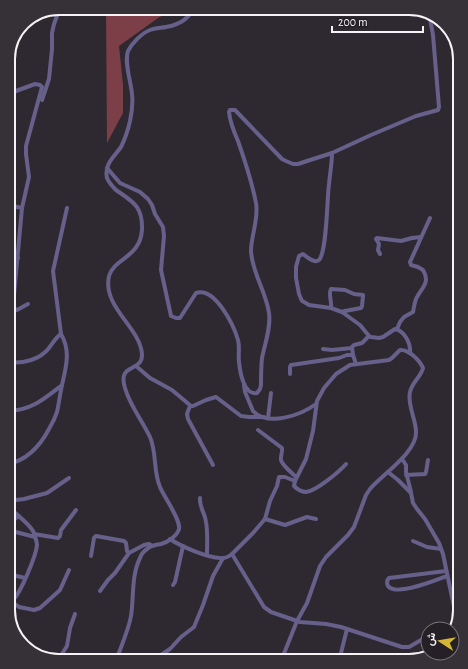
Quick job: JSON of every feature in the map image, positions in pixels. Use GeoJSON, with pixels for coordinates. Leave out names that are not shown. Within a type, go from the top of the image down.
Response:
{"type":"FeatureCollection","features":[{"type":"Feature","properties":{"kind":"street"},"geometry":{"type":"LineString","coordinates":[[37,107],[42,100],[48,83],[52,49],[52,33],[57,15]]}},
{"type":"Feature","properties":{"kind":"street"},"geometry":{"type":"LineString","coordinates":[[119,654],[129,626],[137,565],[140,557],[146,549],[162,544],[175,536],[179,530],[178,522],[158,482],[154,450],[150,438],[131,404],[123,382],[123,377],[126,372],[140,362],[141,350],[135,336],[112,299],[109,290],[109,280],[113,268],[132,252],[139,243],[142,230],[141,215],[135,204],[111,185],[107,177],[107,168],[109,162],[118,151],[124,140],[130,123],[132,102],[127,60],[129,50],[137,39],[147,31],[179,23],[189,15]]}},
{"type":"Feature","properties":{"kind":"street"},"geometry":{"type":"LineString","coordinates":[[107,168],[120,183],[140,192],[148,199],[163,227],[164,236],[161,273],[171,316],[180,318],[196,293],[205,292],[213,297],[225,312],[234,328],[238,340],[240,366],[245,384],[249,392],[252,394],[257,393],[260,389],[262,359],[269,325],[269,316],[266,300],[252,262],[251,244],[256,216],[256,204],[247,169],[229,112],[230,110],[235,110],[277,153],[289,163],[295,164],[332,153],[416,116],[438,110],[439,107],[430,20]]}},
{"type":"Feature","properties":{"kind":"street"},"geometry":{"type":"LineString","coordinates":[[15,92],[34,85],[42,86],[26,145],[29,177],[22,208],[15,277]]}},
{"type":"Feature","properties":{"kind":"street"},"geometry":{"type":"LineString","coordinates":[[332,153],[328,185],[327,222],[322,252],[319,259],[316,261],[303,254],[300,255],[296,267],[298,290],[304,302],[312,306],[331,308],[342,312],[360,325],[369,336],[376,338],[381,337],[397,329],[404,317],[413,312],[415,301],[426,283],[423,270],[410,264],[411,258],[430,218]]}},
{"type":"Feature","properties":{"kind":"street"},"geometry":{"type":"LineString","coordinates":[[15,206],[22,208]]}},
{"type":"Feature","properties":{"kind":"street"},"geometry":{"type":"LineString","coordinates":[[15,462],[26,457],[39,445],[55,416],[65,374],[68,355],[62,334],[53,271],[67,208]]}},
{"type":"Feature","properties":{"kind":"street"},"geometry":{"type":"LineString","coordinates":[[380,254],[378,250],[379,246],[376,239],[377,238],[403,241],[421,237]]}},
{"type":"Feature","properties":{"kind":"street"},"geometry":{"type":"LineString","coordinates":[[331,308],[329,291],[331,289],[345,290],[364,296],[361,308],[342,312]]}},
{"type":"Feature","properties":{"kind":"street"},"geometry":{"type":"LineString","coordinates":[[15,309],[18,310],[28,304]]}},
{"type":"Feature","properties":{"kind":"street"},"geometry":{"type":"LineString","coordinates":[[397,329],[406,337],[410,354]]}},
{"type":"Feature","properties":{"kind":"street"},"geometry":{"type":"LineString","coordinates":[[15,362],[23,363],[38,357],[46,352],[57,337],[62,334]]}},
{"type":"Feature","properties":{"kind":"street"},"geometry":{"type":"LineString","coordinates":[[323,349],[352,348],[354,345],[362,343],[369,336]]}},
{"type":"Feature","properties":{"kind":"street"},"geometry":{"type":"LineString","coordinates":[[352,348],[356,364]]}},
{"type":"Feature","properties":{"kind":"street"},"geometry":{"type":"LineString","coordinates":[[284,654],[297,621],[307,603],[322,563],[329,553],[348,535],[356,523],[372,486],[402,458],[412,445],[416,436],[409,395],[411,388],[422,372],[423,368],[417,359],[402,349],[389,360],[356,364],[346,367],[331,379],[322,391],[316,404],[311,440],[305,461],[295,479],[294,484],[296,488],[308,492],[330,478],[346,464]]}},
{"type":"Feature","properties":{"kind":"street"},"geometry":{"type":"LineString","coordinates":[[290,374],[291,365],[353,355]]}},
{"type":"Feature","properties":{"kind":"street"},"geometry":{"type":"LineString","coordinates":[[136,366],[150,378],[172,390],[190,406]]}},
{"type":"Feature","properties":{"kind":"street"},"geometry":{"type":"LineString","coordinates":[[245,384],[245,392],[253,411],[266,417]]}},
{"type":"Feature","properties":{"kind":"street"},"geometry":{"type":"LineString","coordinates":[[15,410],[38,404],[62,385]]}},
{"type":"Feature","properties":{"kind":"street"},"geometry":{"type":"LineString","coordinates":[[266,417],[272,393]]}},
{"type":"Feature","properties":{"kind":"street"},"geometry":{"type":"LineString","coordinates":[[190,406],[216,397],[242,416],[276,418],[290,416],[306,410],[316,404]]}},
{"type":"Feature","properties":{"kind":"street"},"geometry":{"type":"LineString","coordinates":[[190,406],[187,414],[188,419],[213,465]]}},
{"type":"Feature","properties":{"kind":"street"},"geometry":{"type":"LineString","coordinates":[[258,430],[282,448],[283,451],[281,462],[295,479]]}},
{"type":"Feature","properties":{"kind":"street"},"geometry":{"type":"LineString","coordinates":[[402,458],[406,465],[406,475],[413,503],[425,519],[439,543],[453,602]]}},
{"type":"Feature","properties":{"kind":"street"},"geometry":{"type":"LineString","coordinates":[[406,475],[425,474],[428,460]]}},
{"type":"Feature","properties":{"kind":"street"},"geometry":{"type":"LineString","coordinates":[[388,472],[411,493]]}},
{"type":"Feature","properties":{"kind":"street"},"geometry":{"type":"LineString","coordinates":[[170,539],[190,549],[219,558],[232,554],[265,519],[279,477],[295,479]]}},
{"type":"Feature","properties":{"kind":"street"},"geometry":{"type":"LineString","coordinates":[[15,500],[44,494],[70,478]]}},
{"type":"Feature","properties":{"kind":"street"},"geometry":{"type":"LineString","coordinates":[[200,498],[201,509],[205,515],[206,522],[207,555]]}},
{"type":"Feature","properties":{"kind":"street"},"geometry":{"type":"LineString","coordinates":[[15,532],[35,536],[58,538],[61,530],[76,510]]}},
{"type":"Feature","properties":{"kind":"street"},"geometry":{"type":"LineString","coordinates":[[15,512],[33,531],[37,544],[25,578],[15,596]]}},
{"type":"Feature","properties":{"kind":"street"},"geometry":{"type":"LineString","coordinates":[[15,519],[20,516]]}},
{"type":"Feature","properties":{"kind":"street"},"geometry":{"type":"LineString","coordinates":[[265,519],[285,525],[306,518],[316,519]]}},
{"type":"Feature","properties":{"kind":"street"},"geometry":{"type":"LineString","coordinates":[[91,556],[94,538],[96,536],[124,541],[126,543],[127,551],[130,553]]}},
{"type":"Feature","properties":{"kind":"street"},"geometry":{"type":"LineString","coordinates":[[413,541],[427,547],[441,549]]}},
{"type":"Feature","properties":{"kind":"street"},"geometry":{"type":"LineString","coordinates":[[100,591],[130,553],[144,545],[149,544],[152,546]]}},
{"type":"Feature","properties":{"kind":"street"},"geometry":{"type":"LineString","coordinates":[[173,584],[175,582],[183,546]]}},
{"type":"Feature","properties":{"kind":"street"},"geometry":{"type":"LineString","coordinates":[[232,554],[259,600],[270,612],[303,623],[326,624],[347,629],[402,647],[409,647],[420,641]]}},
{"type":"Feature","properties":{"kind":"street"},"geometry":{"type":"LineString","coordinates":[[162,654],[194,627],[213,576],[223,558]]}},
{"type":"Feature","properties":{"kind":"street"},"geometry":{"type":"LineString","coordinates":[[15,605],[34,610],[40,608],[60,590],[68,570]]}},
{"type":"Feature","properties":{"kind":"street"},"geometry":{"type":"LineString","coordinates":[[447,574],[419,586],[400,590],[394,590],[388,587],[387,583],[389,578],[447,574]]}},
{"type":"Feature","properties":{"kind":"street"},"geometry":{"type":"LineString","coordinates":[[15,576],[25,578]]}},
{"type":"Feature","properties":{"kind":"street"},"geometry":{"type":"LineString","coordinates":[[62,654],[66,646],[74,614]]}},
{"type":"Feature","properties":{"kind":"street"},"geometry":{"type":"LineString","coordinates":[[341,654],[347,629]]}},
{"type":"Feature","properties":{"kind":"shaded area"},"geometry":{"type":"Polygon","coordinates":[[[106,15],[163,15],[119,46],[123,85],[123,113],[107,143],[106,15]]]}}]}
